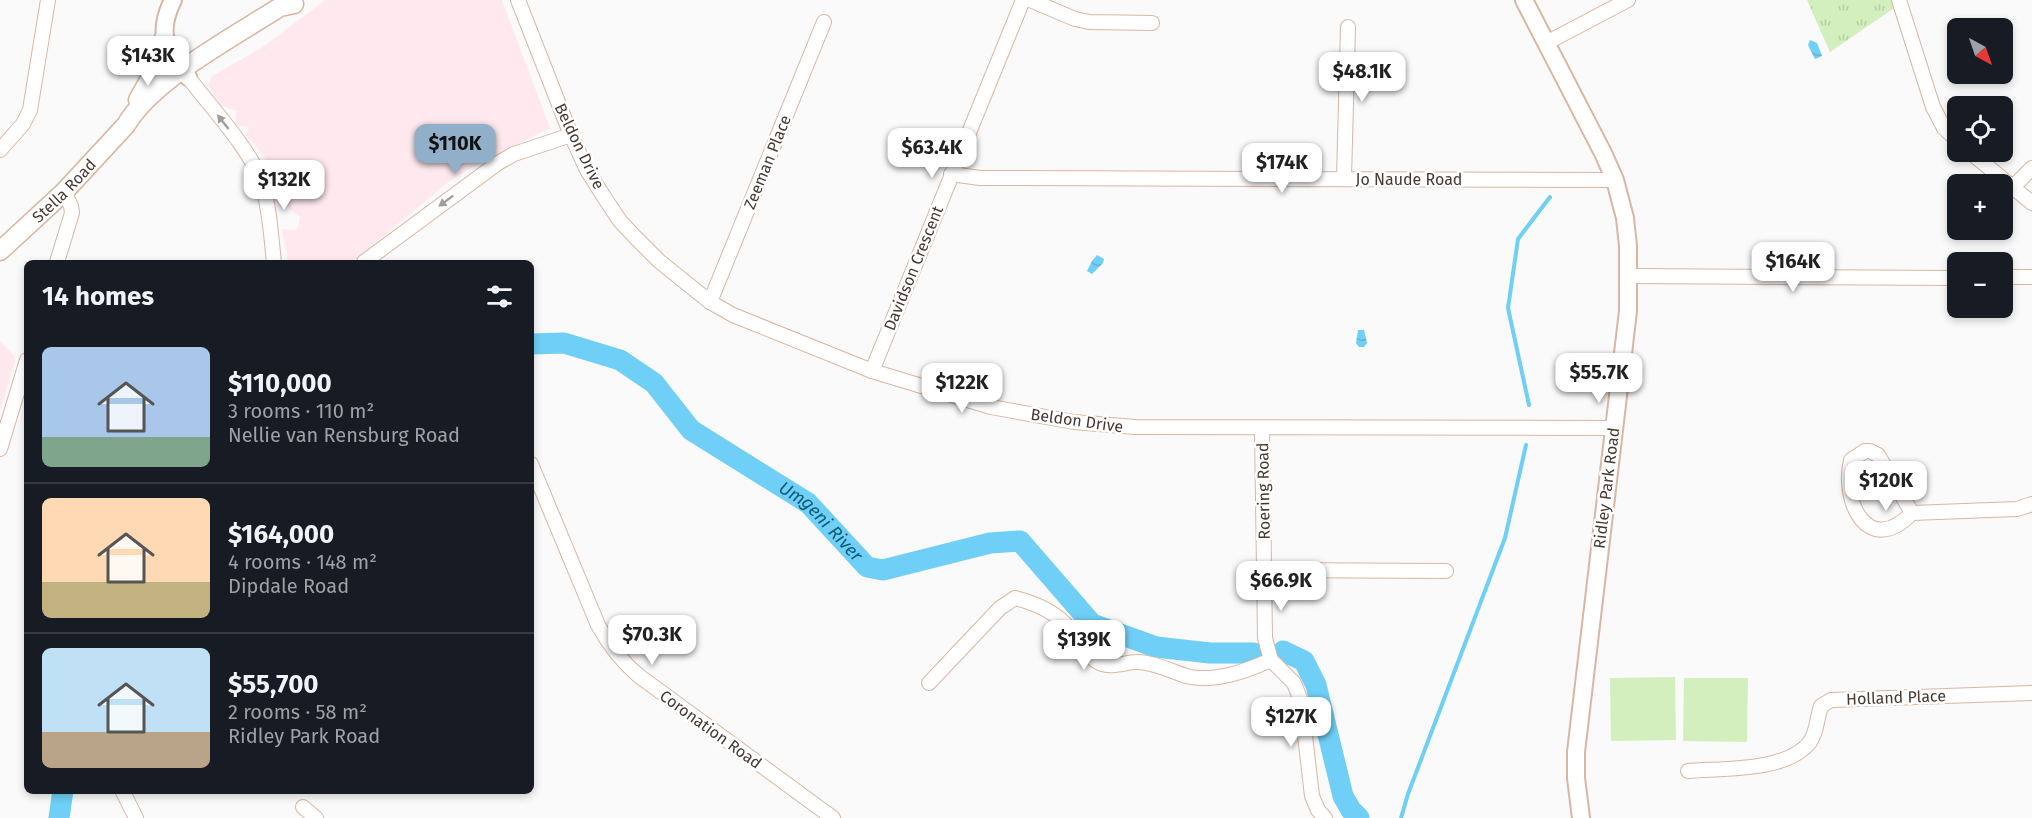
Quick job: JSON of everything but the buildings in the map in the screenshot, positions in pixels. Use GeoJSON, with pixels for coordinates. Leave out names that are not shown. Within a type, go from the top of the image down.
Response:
{"type":"FeatureCollection","features":[{"type":"Feature","properties":{"kind":"main road","name":"Stella Road"},"geometry":{"type":"LineString","coordinates":[[0,251],[64,192],[157,89],[185,73],[280,7],[296,2]]}},
{"type":"Feature","properties":{"kind":"main road"},"geometry":{"type":"LineString","coordinates":[[128,120],[151,76],[164,38]]}},
{"type":"Feature","properties":{"kind":"street"},"geometry":{"type":"LineString","coordinates":[[0,150],[23,124],[30,110],[48,0]]}},
{"type":"Feature","properties":{"kind":"street"},"geometry":{"type":"LineString","coordinates":[[172,0],[164,22],[164,38],[185,73],[256,169],[265,197],[274,260]]}},
{"type":"Feature","properties":{"kind":"street","name":"Beldon Drive"},"geometry":{"type":"LineString","coordinates":[[518,0],[571,135],[588,170],[620,220],[659,261],[710,302],[733,315],[872,371],[991,407],[1074,422],[1135,428],[1613,428]]}},
{"type":"Feature","properties":{"kind":"street","name":"Davidson Crescent"},"geometry":{"type":"LineString","coordinates":[[872,371],[1023,0]]}},
{"type":"Feature","properties":{"kind":"street"},"geometry":{"type":"LineString","coordinates":[[1030,0],[1075,19],[1089,22],[1152,23]]}},
{"type":"Feature","properties":{"kind":"street","name":"Ridley Park Road"},"geometry":{"type":"LineString","coordinates":[[1524,0],[1603,153],[1615,180],[1625,218],[1629,276],[1626,332],[1576,752],[1576,778],[1581,818]]}},
{"type":"Feature","properties":{"kind":"street"},"geometry":{"type":"LineString","coordinates":[[1546,43],[1628,0]]}},
{"type":"Feature","properties":{"kind":"street"},"geometry":{"type":"LineString","coordinates":[[1899,0],[1933,107],[1947,131]]}},
{"type":"Feature","properties":{"kind":"street","name":"Zeeman Place"},"geometry":{"type":"LineString","coordinates":[[710,302],[824,22]]}},
{"type":"Feature","properties":{"kind":"street"},"geometry":{"type":"LineString","coordinates":[[1344,178],[1348,27]]}},
{"type":"Feature","properties":{"kind":"street"},"geometry":{"type":"LineString","coordinates":[[367,260],[498,163],[514,154],[571,135]]}},
{"type":"Feature","properties":{"kind":"street"},"geometry":{"type":"LineString","coordinates":[[1982,162],[1996,174]]}},
{"type":"Feature","properties":{"kind":"street"},"geometry":{"type":"LineString","coordinates":[[2032,168],[2013,188],[2032,202]]}},
{"type":"Feature","properties":{"kind":"street","name":"Jo Naude Road"},"geometry":{"type":"LineString","coordinates":[[951,174],[980,178],[1615,180]]}},
{"type":"Feature","properties":{"kind":"street"},"geometry":{"type":"LineString","coordinates":[[58,260],[72,213],[64,192]]}},
{"type":"Feature","properties":{"kind":"street"},"geometry":{"type":"LineString","coordinates":[[1629,276],[1947,278]]}},
{"type":"Feature","properties":{"kind":"street"},"geometry":{"type":"LineString","coordinates":[[2013,277],[2032,277]]}},
{"type":"Feature","properties":{"kind":"street"},"geometry":{"type":"LineString","coordinates":[[0,449],[24,370]]}},
{"type":"Feature","properties":{"kind":"street","name":"Roering Road"},"geometry":{"type":"LineString","coordinates":[[1262,429],[1265,638],[1271,660]]}},
{"type":"Feature","properties":{"kind":"street"},"geometry":{"type":"LineString","coordinates":[[1912,513],[1878,455],[1864,451],[1851,460],[1849,468],[1852,503],[1861,520],[1875,529],[1887,528],[1905,520],[1912,513],[2017,509],[2032,504]]}},
{"type":"Feature","properties":{"kind":"street","name":"Coronation Road"},"geometry":{"type":"LineString","coordinates":[[534,471],[598,625],[609,645],[623,663],[676,713],[833,818]]}},
{"type":"Feature","properties":{"kind":"street"},"geometry":{"type":"LineString","coordinates":[[1265,570],[1446,571]]}},
{"type":"Feature","properties":{"kind":"street"},"geometry":{"type":"LineString","coordinates":[[930,683],[1000,608],[1014,598],[1041,606],[1068,626],[1097,662],[1106,665],[1137,662],[1190,677],[1210,677],[1245,671],[1271,660],[1294,683],[1301,701],[1312,796],[1318,810],[1325,818]]}},
{"type":"Feature","properties":{"kind":"street","name":"Holland Place"},"geometry":{"type":"LineString","coordinates":[[1688,771],[1773,764],[1790,758],[1810,742],[1815,732],[1821,706],[1831,700],[2032,693]]}},
{"type":"Feature","properties":{"kind":"street"},"geometry":{"type":"LineString","coordinates":[[124,794],[136,818]]}},
{"type":"Feature","properties":{"kind":"street"},"geometry":{"type":"LineString","coordinates":[[303,807],[316,818]]}},
{"type":"Feature","properties":{"kind":"shaded area"},"geometry":{"type":"Polygon","coordinates":[[[325,0],[502,0],[550,128],[477,164],[450,181],[354,260],[288,260],[282,229],[295,230],[300,217],[290,210],[276,174],[246,136],[249,128],[235,124],[236,111],[220,105],[208,85],[212,76],[263,47],[325,0]]]}},
{"type":"Feature","properties":{"kind":"shaded area"},"geometry":{"type":"Polygon","coordinates":[[[0,341],[16,358],[0,411],[0,341]]]}},
{"type":"Feature","properties":{"kind":"green space"},"geometry":{"type":"Polygon","coordinates":[[[1807,0],[1906,0],[1830,52],[1807,0]]]}},
{"type":"Feature","properties":{"kind":"green space"},"geometry":{"type":"Polygon","coordinates":[[[1675,677],[1676,740],[1611,741],[1610,678],[1675,677]]]}},
{"type":"Feature","properties":{"kind":"green space"},"geometry":{"type":"Polygon","coordinates":[[[1684,678],[1748,678],[1747,742],[1683,741],[1684,678]]]}},
{"type":"Feature","properties":{"kind":"water"},"geometry":{"type":"Polygon","coordinates":[[[1810,40],[1817,43],[1822,56],[1815,59],[1808,45],[1810,40]]]}},
{"type":"Feature","properties":{"kind":"water"},"geometry":{"type":"Polygon","coordinates":[[[1097,255],[1104,259],[1103,263],[1092,274],[1087,271],[1097,255]]]}},
{"type":"Feature","properties":{"kind":"water"},"geometry":{"type":"Polygon","coordinates":[[[1358,330],[1364,330],[1367,343],[1364,347],[1359,347],[1356,343],[1358,330]]]}},
{"type":"Feature","properties":{"kind":"waterway"},"geometry":{"type":"LineString","coordinates":[[1529,405],[1508,308],[1518,239],[1550,197]]}},
{"type":"Feature","properties":{"kind":"waterway","name":"Umgeni River"},"geometry":{"type":"LineString","coordinates":[[534,344],[564,343],[620,360],[654,383],[691,430],[808,503],[867,567],[883,570],[990,543],[1020,541],[1092,624],[1156,647],[1210,653],[1254,653]]}},
{"type":"Feature","properties":{"kind":"waterway"},"geometry":{"type":"LineString","coordinates":[[1401,818],[1505,538],[1526,445]]}},
{"type":"Feature","properties":{"kind":"waterway","name":"Umgeni River"},"geometry":{"type":"LineString","coordinates":[[1283,651],[1304,661],[1316,685],[1343,796],[1359,818]]}},
{"type":"Feature","properties":{"kind":"waterway","name":"Umgeni River"},"geometry":{"type":"LineString","coordinates":[[59,818],[62,794]]}}]}
